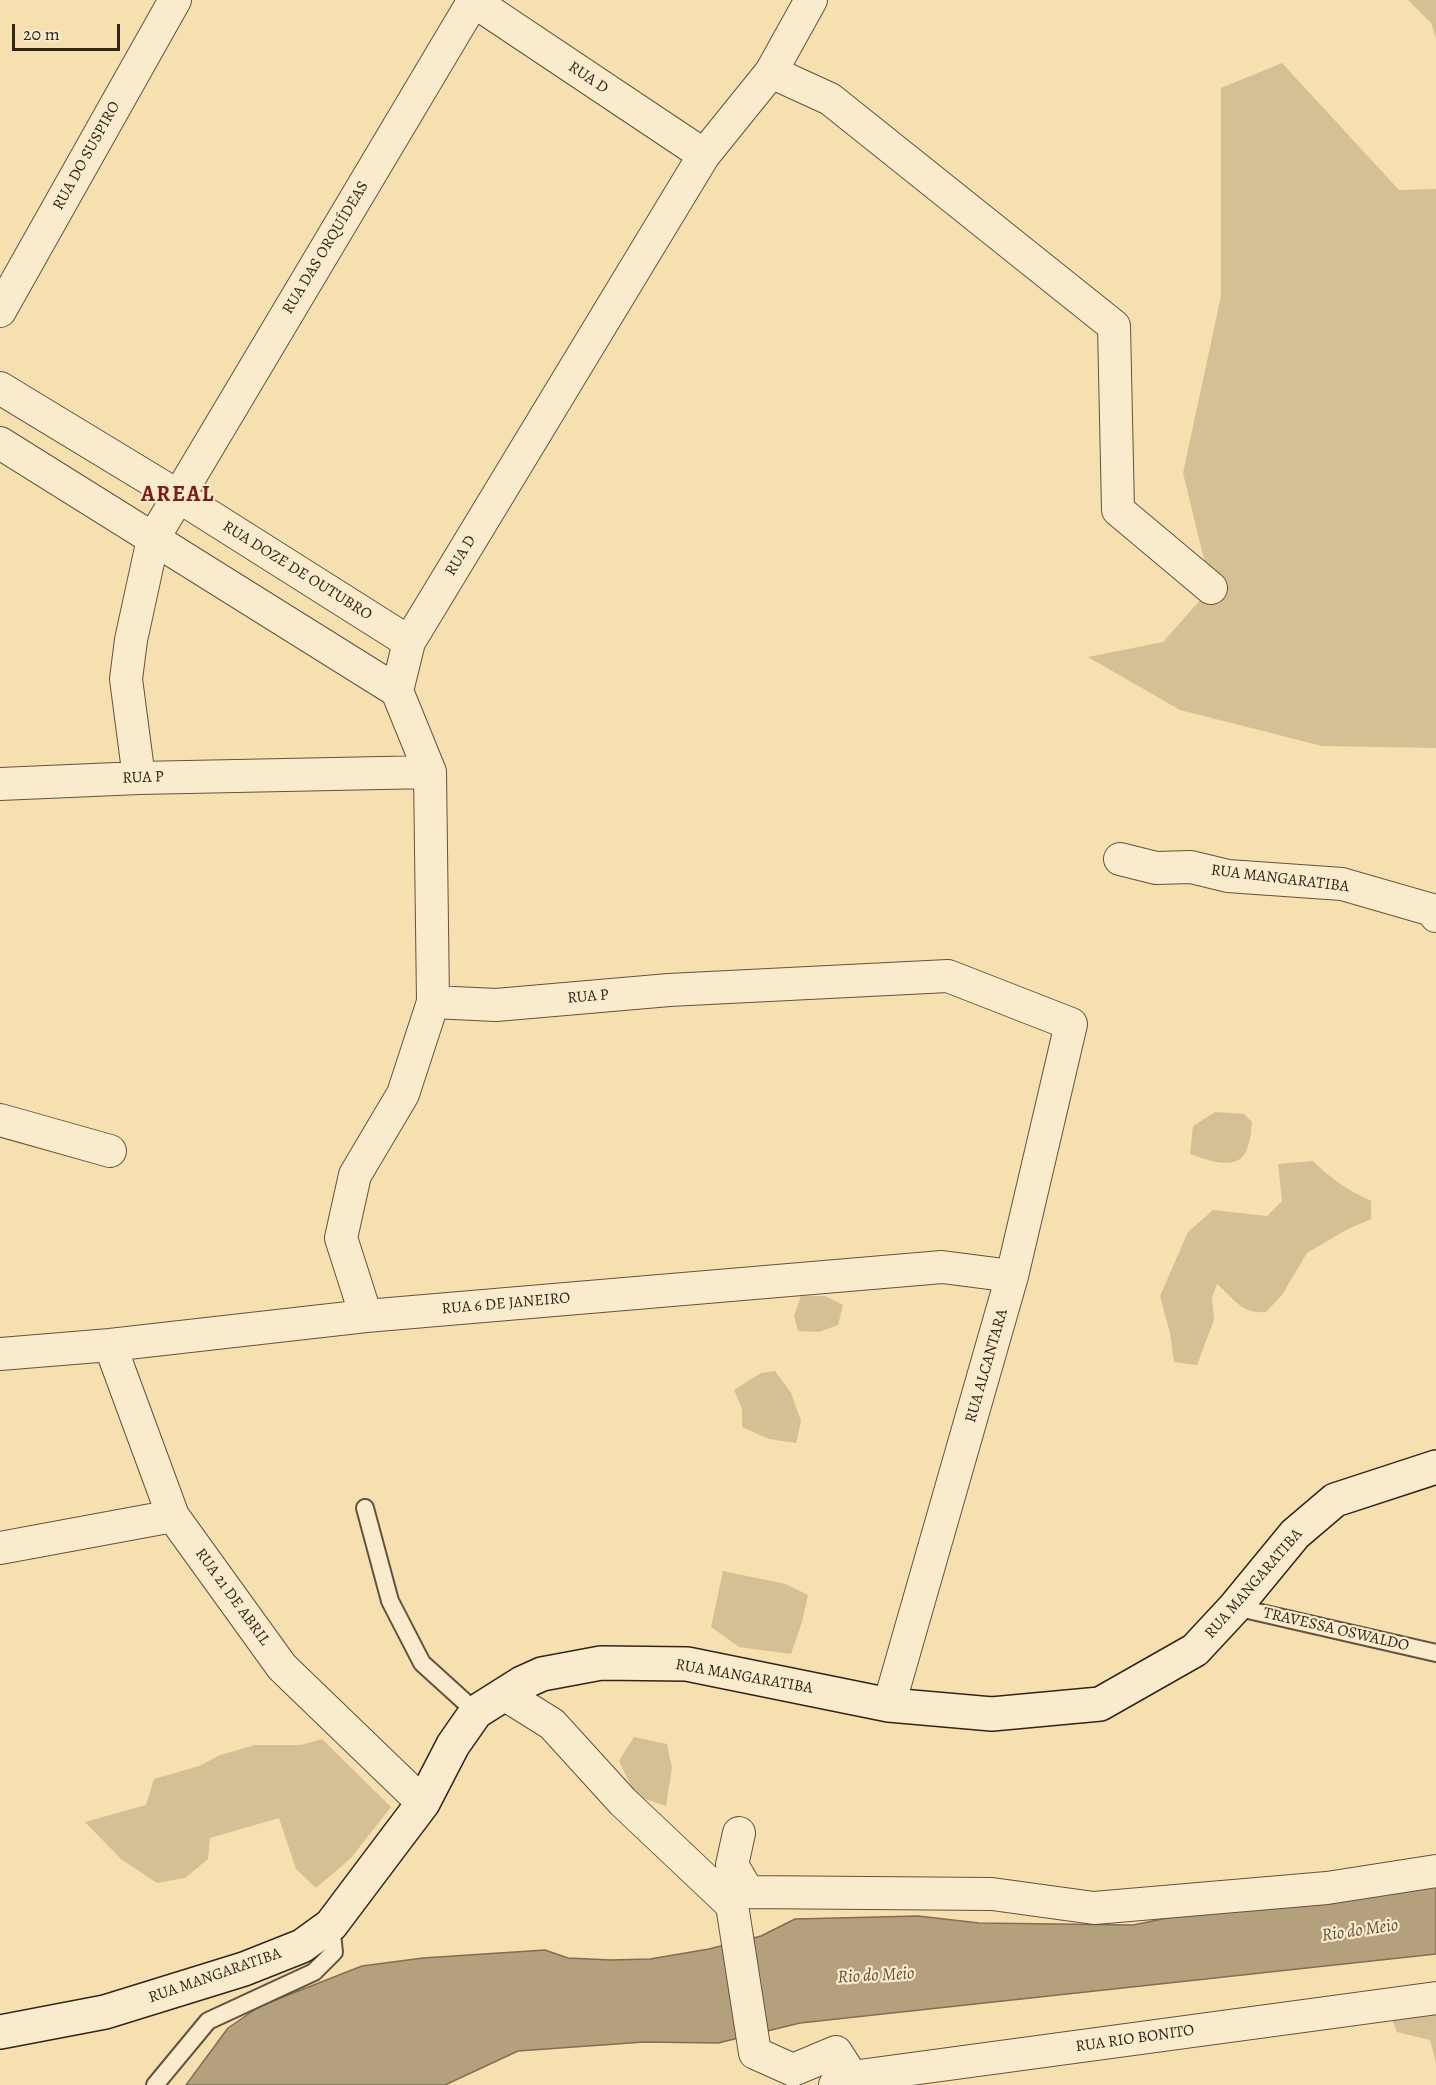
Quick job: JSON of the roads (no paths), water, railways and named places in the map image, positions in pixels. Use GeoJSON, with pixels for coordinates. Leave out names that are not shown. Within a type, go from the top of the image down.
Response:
{"type":"FeatureCollection","features":[{"type":"Feature","properties":{"kind":"main road","name":"RUA MANGARATIBA"},"geometry":{"type":"LineString","coordinates":[[0,2032],[105,2012],[203,1983],[302,1946],[331,1925],[423,1803],[453,1746],[476,1712],[542,1674],[601,1663],[687,1664],[889,1705],[992,1714],[1101,1704],[1195,1650],[1235,1607],[1295,1534],[1335,1500],[1436,1467]]}},
{"type":"Feature","properties":{"kind":"street","name":"RUA DO SUSPIRO"},"geometry":{"type":"LineString","coordinates":[[0,311],[175,0]]}},
{"type":"Feature","properties":{"kind":"street","name":"RUA D"},"geometry":{"type":"LineString","coordinates":[[473,0],[704,155]]}},
{"type":"Feature","properties":{"kind":"street","name":"RUA DAS ORQUÍDEAS"},"geometry":{"type":"LineString","coordinates":[[138,778],[126,679],[131,640],[153,539],[473,0]]}},
{"type":"Feature","properties":{"kind":"street","name":"RUA D"},"geometry":{"type":"LineString","coordinates":[[397,691],[409,642],[704,155],[771,72],[811,0]]}},
{"type":"Feature","properties":{"kind":"street"},"geometry":{"type":"LineString","coordinates":[[771,72],[830,99],[1114,326],[1118,510],[1211,588]]}},
{"type":"Feature","properties":{"kind":"street","name":"RUA DOZE DE OUTUBRO"},"geometry":{"type":"LineString","coordinates":[[0,388],[178,496],[409,642]]}},
{"type":"Feature","properties":{"kind":"street"},"geometry":{"type":"LineString","coordinates":[[0,443],[397,691],[430,772],[433,1002],[403,1094],[355,1175],[341,1238],[366,1316]]}},
{"type":"Feature","properties":{"kind":"street","name":"RUA P"},"geometry":{"type":"LineString","coordinates":[[0,784],[138,778],[430,772]]}},
{"type":"Feature","properties":{"kind":"street","name":"RUA MANGARATIBA"},"geometry":{"type":"LineString","coordinates":[[1120,859],[1156,868],[1191,867],[1228,876],[1342,884],[1432,910],[1436,916]]}},
{"type":"Feature","properties":{"kind":"street","name":"RUA P"},"geometry":{"type":"LineString","coordinates":[[433,1002],[496,1005],[669,990],[948,976],[1071,1024]]}},
{"type":"Feature","properties":{"kind":"street","name":"RUA ALCANTARA"},"geometry":{"type":"LineString","coordinates":[[889,1705],[1012,1276],[1071,1024]]}},
{"type":"Feature","properties":{"kind":"street"},"geometry":{"type":"LineString","coordinates":[[0,1120],[110,1151]]}},
{"type":"Feature","properties":{"kind":"street","name":"RUA 6 DE JANEIRO"},"geometry":{"type":"LineString","coordinates":[[0,1354],[110,1345],[366,1316],[942,1267],[1012,1276]]}},
{"type":"Feature","properties":{"kind":"street","name":"RUA 21 DE ABRIL"},"geometry":{"type":"LineString","coordinates":[[110,1345],[173,1516],[282,1667],[423,1803]]}},
{"type":"Feature","properties":{"kind":"street"},"geometry":{"type":"LineString","coordinates":[[0,1548],[173,1516]]}},
{"type":"Feature","properties":{"kind":"street"},"geometry":{"type":"LineString","coordinates":[[504,1694],[552,1724],[623,1802],[732,1905],[755,2054],[793,2070],[836,2052],[844,2081]]}},
{"type":"Feature","properties":{"kind":"street"},"geometry":{"type":"LineString","coordinates":[[739,1833],[732,1865],[748,1892],[992,1894],[1094,1908],[1327,1888],[1436,1871]]}},
{"type":"Feature","properties":{"kind":"street","name":"RUA RIO BONITO"},"geometry":{"type":"LineString","coordinates":[[844,2081],[1436,1998]]}},
{"type":"Feature","properties":{"kind":"lane"},"geometry":{"type":"LineString","coordinates":[[365,1508],[390,1601],[422,1664],[476,1712]]}},
{"type":"Feature","properties":{"kind":"lane","name":"TRAVESSA OSWALDO"},"geometry":{"type":"LineString","coordinates":[[1235,1607],[1436,1653]]}},
{"type":"Feature","properties":{"kind":"lane"},"geometry":{"type":"LineString","coordinates":[[155,2085],[208,2021],[314,1972],[334,1952],[331,1925]]}},
{"type":"Feature","properties":{"kind":"water","name":"Rio do Meio"},"geometry":{"type":"Polygon","coordinates":[[[1436,1883],[1436,1954],[800,2023],[718,2043],[644,2042],[518,2051],[445,2085],[186,2085],[228,2028],[260,2006],[362,1966],[423,1958],[545,1950],[568,1958],[650,1959],[709,1949],[761,1936],[795,1919],[918,1916],[979,1923],[1133,1925],[1197,1912],[1436,1883]]]}},
{"type":"Feature","properties":{"kind":"district","name":"AREAL"},"geometry":{"type":"Point","coordinates":[178,496]}}]}
